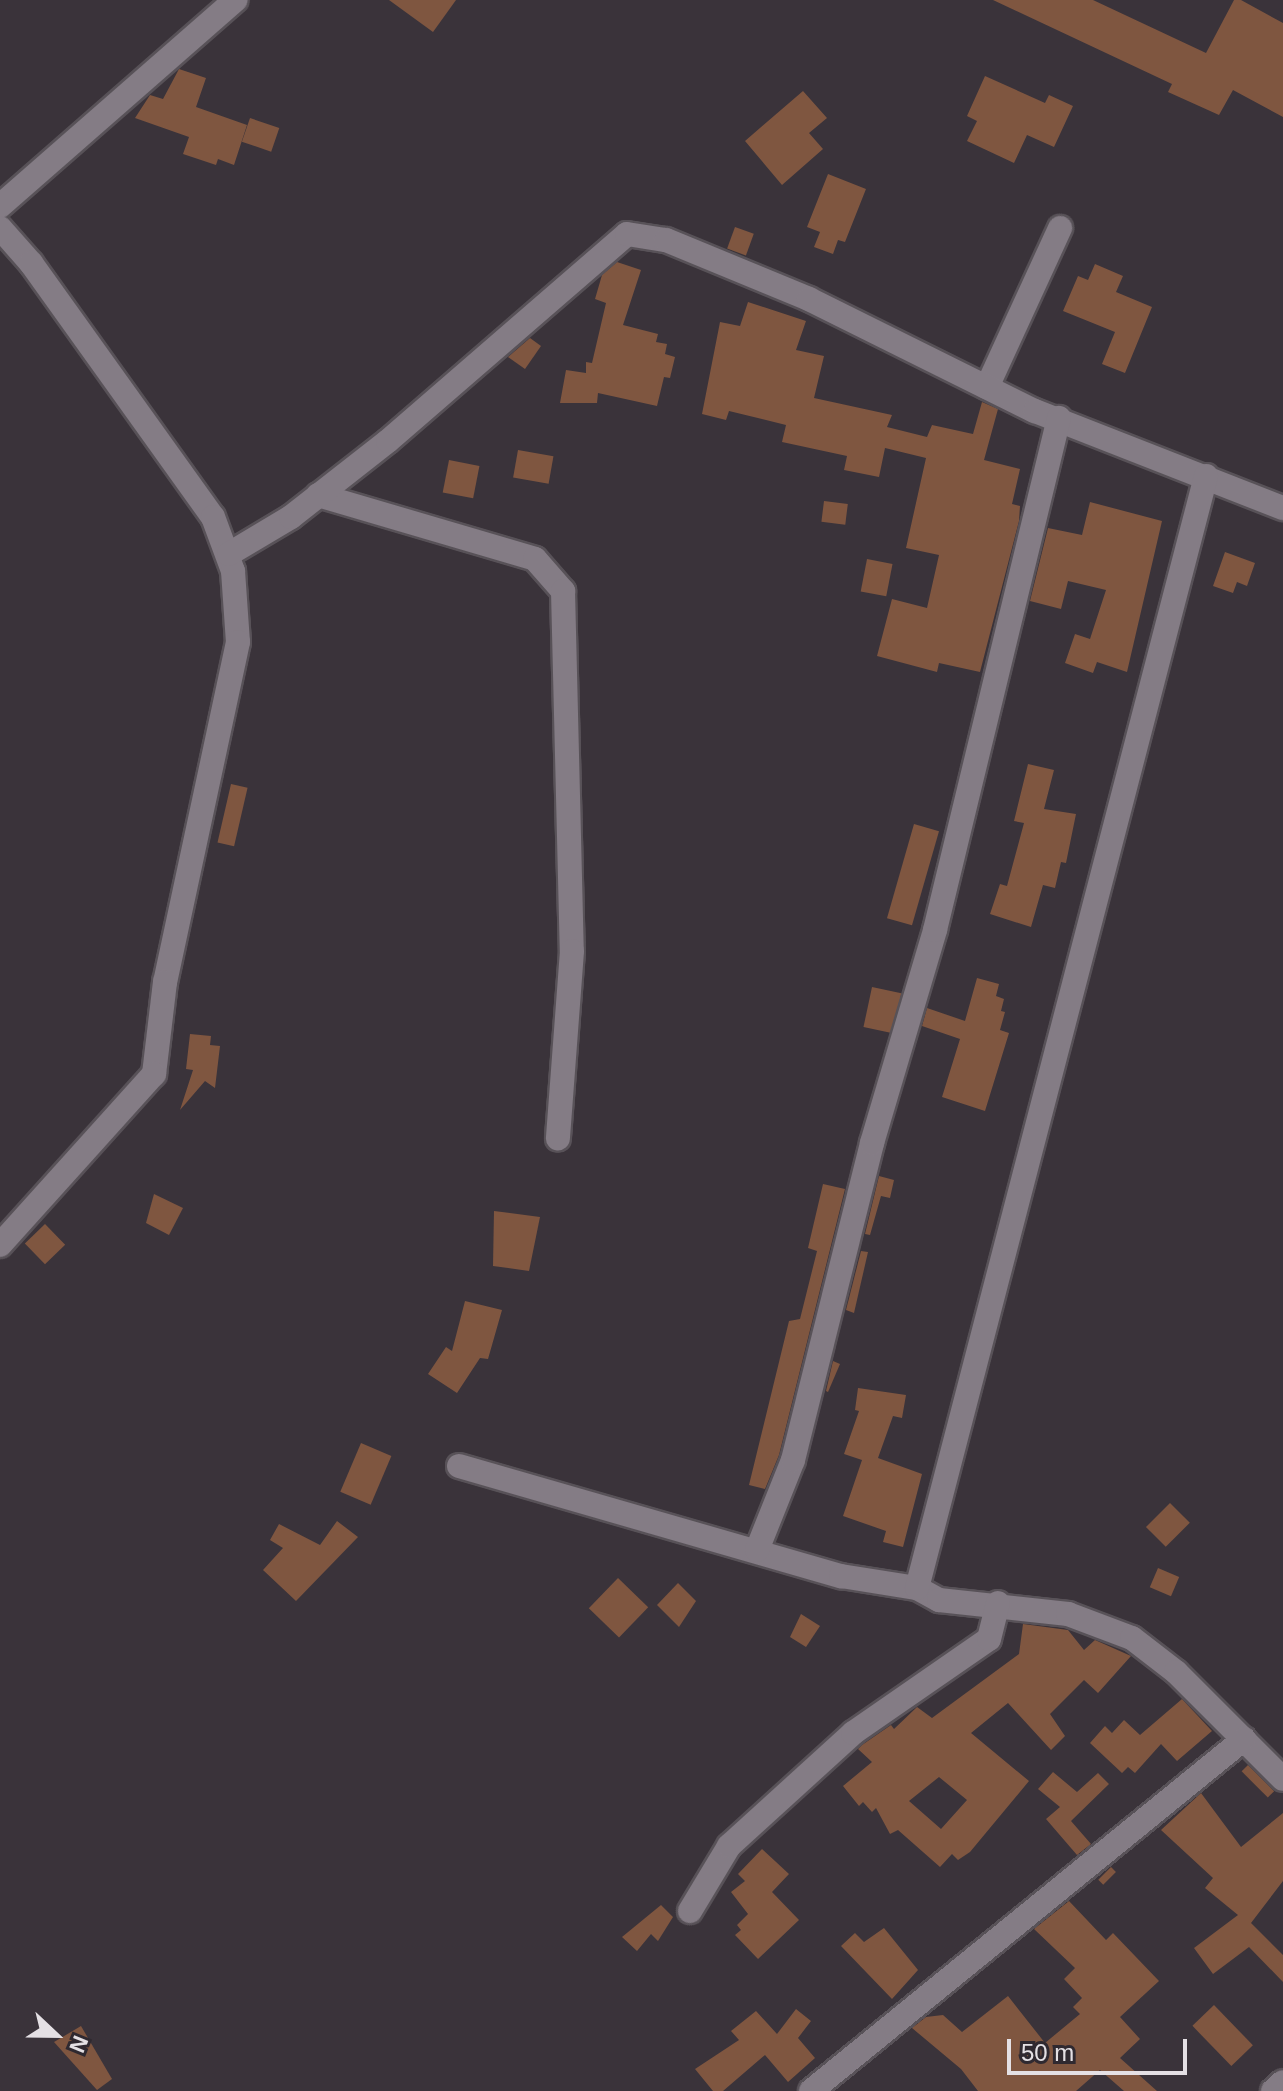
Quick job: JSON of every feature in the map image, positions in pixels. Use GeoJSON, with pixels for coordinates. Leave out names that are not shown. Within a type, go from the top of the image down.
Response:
{"type":"FeatureCollection","features":[{"type":"Feature","properties":{"kind":"street"},"geometry":{"type":"LineString","coordinates":[[0,206],[235,0]]}},
{"type":"Feature","properties":{"kind":"street"},"geometry":{"type":"LineString","coordinates":[[0,228],[31,263],[213,517],[229,554],[238,642],[165,982],[154,1074],[0,1245]]}},
{"type":"Feature","properties":{"kind":"street"},"geometry":{"type":"LineString","coordinates":[[987,387],[1060,228]]}},
{"type":"Feature","properties":{"kind":"street"},"geometry":{"type":"LineString","coordinates":[[229,554],[318,495],[627,234],[666,240],[809,299],[987,387],[1283,508]]}},
{"type":"Feature","properties":{"kind":"street"},"geometry":{"type":"LineString","coordinates":[[757,1550],[793,1460],[872,1143],[911,1017],[1059,418]]}},
{"type":"Feature","properties":{"kind":"street"},"geometry":{"type":"LineString","coordinates":[[917,1588],[1206,476]]}},
{"type":"Feature","properties":{"kind":"street"},"geometry":{"type":"LineString","coordinates":[[318,495],[535,559],[563,591],[572,951],[558,1138]]}},
{"type":"Feature","properties":{"kind":"street"},"geometry":{"type":"LineString","coordinates":[[459,1466],[702,1540],[757,1550],[841,1576],[917,1588],[939,1600],[998,1603],[1068,1614],[1132,1638],[1244,1739],[1283,1779]]}},
{"type":"Feature","properties":{"kind":"street"},"geometry":{"type":"LineString","coordinates":[[690,1911],[729,1846],[853,1733],[989,1639],[998,1603]]}},
{"type":"Feature","properties":{"kind":"street"},"geometry":{"type":"LineString","coordinates":[[811,2091],[1244,1739]]}},
{"type":"Feature","properties":{"kind":"street"},"geometry":{"type":"LineString","coordinates":[[1273,2091],[1283,2082]]}},
{"type":"Feature","properties":{"kind":"building"},"geometry":{"type":"Polygon","coordinates":[[[389,0],[456,0],[433,32],[389,0]]]}},
{"type":"Feature","properties":{"kind":"building"},"geometry":{"type":"Polygon","coordinates":[[[993,0],[1093,0],[1206,53],[1234,0],[1241,0],[1283,23],[1283,117],[1233,90],[1219,115],[1168,92],[1172,84],[993,0]]]}},
{"type":"Feature","properties":{"kind":"building"},"geometry":{"type":"Polygon","coordinates":[[[179,69],[206,78],[196,107],[247,125],[234,165],[218,159],[216,165],[183,154],[189,137],[135,118],[150,95],[163,99],[179,69]]]}},
{"type":"Feature","properties":{"kind":"building"},"geometry":{"type":"Polygon","coordinates":[[[985,76],[1045,103],[1049,95],[1073,106],[1054,147],[1027,135],[1014,163],[967,141],[977,121],[967,116],[985,76]]]}},
{"type":"Feature","properties":{"kind":"building"},"geometry":{"type":"Polygon","coordinates":[[[803,91],[827,118],[809,133],[823,149],[782,185],[745,141],[803,91]]]}},
{"type":"Feature","properties":{"kind":"building"},"geometry":{"type":"Polygon","coordinates":[[[250,118],[279,128],[271,152],[242,142],[250,118]]]}},
{"type":"Feature","properties":{"kind":"building"},"geometry":{"type":"Polygon","coordinates":[[[828,174],[866,189],[845,242],[838,240],[833,254],[814,247],[820,232],[807,227],[828,174]]]}},
{"type":"Feature","properties":{"kind":"building"},"geometry":{"type":"Polygon","coordinates":[[[735,227],[754,234],[746,255],[727,249],[735,227]]]}},
{"type":"Feature","properties":{"kind":"building"},"geometry":{"type":"Polygon","coordinates":[[[617,262],[641,270],[623,325],[658,334],[656,342],[667,344],[665,354],[675,357],[670,378],[664,377],[657,406],[598,393],[597,403],[560,403],[566,370],[586,373],[586,362],[592,363],[606,303],[595,299],[602,275],[617,262]]]}},
{"type":"Feature","properties":{"kind":"building"},"geometry":{"type":"Polygon","coordinates":[[[1095,264],[1123,276],[1116,292],[1152,307],[1125,373],[1102,364],[1115,332],[1063,311],[1078,276],[1088,280],[1095,264]]]}},
{"type":"Feature","properties":{"kind":"building"},"geometry":{"type":"Polygon","coordinates":[[[748,302],[806,321],[796,350],[824,356],[814,398],[892,415],[887,427],[927,437],[932,425],[973,434],[982,402],[998,409],[984,460],[1020,469],[1012,504],[1020,506],[1019,521],[980,672],[939,663],[937,672],[877,656],[892,599],[927,608],[939,555],[906,548],[926,458],[885,448],[879,477],[844,470],[847,456],[782,442],[786,425],[729,411],[726,420],[702,414],[720,322],[740,326],[748,302]]]}},
{"type":"Feature","properties":{"kind":"building"},"geometry":{"type":"Polygon","coordinates":[[[530,338],[541,346],[525,369],[508,357],[530,338]]]}},
{"type":"Feature","properties":{"kind":"building"},"geometry":{"type":"Polygon","coordinates":[[[518,450],[553,456],[549,484],[513,478],[518,450]]]}},
{"type":"Feature","properties":{"kind":"building"},"geometry":{"type":"Polygon","coordinates":[[[449,460],[479,466],[473,498],[443,492],[449,460]]]}},
{"type":"Feature","properties":{"kind":"building"},"geometry":{"type":"Polygon","coordinates":[[[824,501],[848,504],[845,525],[821,522],[824,501]]]}},
{"type":"Feature","properties":{"kind":"building"},"geometry":{"type":"Polygon","coordinates":[[[1090,502],[1162,521],[1127,672],[1097,662],[1093,673],[1065,663],[1075,634],[1090,639],[1106,590],[1068,581],[1061,609],[1030,601],[1048,528],[1082,535],[1090,502]]]}},
{"type":"Feature","properties":{"kind":"building"},"geometry":{"type":"Polygon","coordinates":[[[1225,552],[1255,563],[1247,586],[1237,582],[1233,593],[1213,586],[1225,552]]]}},
{"type":"Feature","properties":{"kind":"building"},"geometry":{"type":"Polygon","coordinates":[[[867,559],[893,564],[886,596],[861,591],[867,559]]]}},
{"type":"Feature","properties":{"kind":"building"},"geometry":{"type":"Polygon","coordinates":[[[1028,764],[1054,770],[1044,809],[1076,814],[1066,863],[1061,862],[1055,888],[1043,885],[1031,927],[990,914],[1000,884],[1007,886],[1024,823],[1014,821],[1028,764]]]}},
{"type":"Feature","properties":{"kind":"building"},"geometry":{"type":"Polygon","coordinates":[[[231,784],[248,788],[234,846],[218,842],[231,784]]]}},
{"type":"Feature","properties":{"kind":"building"},"geometry":{"type":"Polygon","coordinates":[[[914,824],[939,831],[912,925],[887,918],[914,824]]]}},
{"type":"Feature","properties":{"kind":"building"},"geometry":{"type":"Polygon","coordinates":[[[977,978],[999,984],[996,996],[1004,999],[1001,1011],[1005,1012],[1000,1030],[1009,1033],[985,1111],[942,1097],[960,1039],[922,1026],[927,1008],[965,1021],[977,978]]]}},
{"type":"Feature","properties":{"kind":"building"},"geometry":{"type":"Polygon","coordinates":[[[872,987],[901,993],[893,1033],[863,1027],[872,987]]]}},
{"type":"Feature","properties":{"kind":"building"},"geometry":{"type":"Polygon","coordinates":[[[190,1034],[211,1036],[210,1045],[220,1046],[215,1088],[205,1081],[180,1110],[193,1070],[186,1069],[190,1034]]]}},
{"type":"Feature","properties":{"kind":"building"},"geometry":{"type":"Polygon","coordinates":[[[879,1176],[894,1180],[890,1198],[881,1196],[870,1235],[865,1234],[879,1176]]]}},
{"type":"Feature","properties":{"kind":"building"},"geometry":{"type":"Polygon","coordinates":[[[823,1184],[845,1189],[779,1455],[765,1489],[749,1485],[789,1321],[800,1319],[817,1251],[808,1248],[823,1184]]]}},
{"type":"Feature","properties":{"kind":"building"},"geometry":{"type":"Polygon","coordinates":[[[154,1194],[183,1208],[169,1235],[146,1223],[154,1194]]]}},
{"type":"Feature","properties":{"kind":"building"},"geometry":{"type":"Polygon","coordinates":[[[494,1211],[540,1217],[529,1271],[493,1266],[494,1211]]]}},
{"type":"Feature","properties":{"kind":"building"},"geometry":{"type":"Polygon","coordinates":[[[45,1224],[65,1245],[45,1264],[25,1243],[45,1224]]]}},
{"type":"Feature","properties":{"kind":"building"},"geometry":{"type":"Polygon","coordinates":[[[861,1251],[868,1252],[854,1313],[846,1310],[861,1251]]]}},
{"type":"Feature","properties":{"kind":"building"},"geometry":{"type":"Polygon","coordinates":[[[465,1301],[502,1310],[488,1359],[480,1358],[457,1393],[428,1374],[446,1347],[452,1351],[465,1301]]]}},
{"type":"Feature","properties":{"kind":"building"},"geometry":{"type":"Polygon","coordinates":[[[833,1361],[840,1364],[828,1392],[826,1391],[833,1361]]]}},
{"type":"Feature","properties":{"kind":"building"},"geometry":{"type":"Polygon","coordinates":[[[858,1388],[906,1395],[902,1418],[893,1416],[878,1458],[922,1474],[903,1547],[883,1542],[886,1531],[843,1516],[862,1460],[844,1454],[859,1411],[855,1410],[858,1388]]]}},
{"type":"Feature","properties":{"kind":"building"},"geometry":{"type":"Polygon","coordinates":[[[361,1443],[391,1456],[371,1505],[340,1492],[361,1443]]]}},
{"type":"Feature","properties":{"kind":"building"},"geometry":{"type":"Polygon","coordinates":[[[1170,1503],[1190,1523],[1166,1547],[1146,1527],[1170,1503]]]}},
{"type":"Feature","properties":{"kind":"building"},"geometry":{"type":"Polygon","coordinates":[[[337,1521],[358,1537],[296,1601],[263,1570],[283,1548],[270,1540],[279,1524],[320,1545],[337,1521]]]}},
{"type":"Feature","properties":{"kind":"building"},"geometry":{"type":"Polygon","coordinates":[[[1158,1568],[1179,1577],[1171,1596],[1150,1587],[1158,1568]]]}},
{"type":"Feature","properties":{"kind":"building"},"geometry":{"type":"Polygon","coordinates":[[[618,1578],[648,1607],[619,1637],[589,1608],[618,1578]]]}},
{"type":"Feature","properties":{"kind":"building"},"geometry":{"type":"Polygon","coordinates":[[[678,1583],[696,1601],[679,1627],[657,1605],[678,1583]]]}},
{"type":"Feature","properties":{"kind":"building"},"geometry":{"type":"Polygon","coordinates":[[[801,1614],[820,1626],[806,1647],[790,1637],[801,1614]]]}},
{"type":"Feature","properties":{"kind":"building"},"geometry":{"type":"Polygon","coordinates":[[[1023,1624],[1068,1630],[1084,1650],[1095,1640],[1131,1656],[1098,1693],[1084,1680],[1050,1714],[1065,1736],[1051,1750],[1008,1703],[971,1733],[1029,1781],[970,1852],[958,1860],[952,1854],[940,1867],[898,1830],[890,1834],[876,1808],[872,1812],[863,1802],[859,1806],[843,1786],[872,1762],[858,1749],[862,1745],[891,1725],[894,1729],[917,1707],[932,1718],[1019,1654],[1023,1624]],[[939,1777],[909,1801],[941,1829],[967,1800],[939,1777]]]}},
{"type":"Feature","properties":{"kind":"building"},"geometry":{"type":"Polygon","coordinates":[[[1182,1699],[1212,1731],[1177,1761],[1161,1744],[1135,1773],[1128,1767],[1122,1773],[1090,1743],[1105,1726],[1112,1733],[1124,1720],[1140,1735],[1182,1699]]]}},
{"type":"Feature","properties":{"kind":"building"},"geometry":{"type":"Polygon","coordinates":[[[1248,1765],[1274,1791],[1268,1798],[1242,1771],[1248,1765]]]}},
{"type":"Feature","properties":{"kind":"building"},"geometry":{"type":"Polygon","coordinates":[[[1053,1772],[1077,1792],[1098,1773],[1109,1784],[1071,1821],[1091,1844],[1077,1855],[1046,1819],[1060,1807],[1038,1789],[1053,1772]]]}},
{"type":"Feature","properties":{"kind":"building"},"geometry":{"type":"Polygon","coordinates":[[[1201,1793],[1241,1847],[1283,1813],[1283,1881],[1251,1923],[1283,1955],[1283,1982],[1249,1947],[1213,1974],[1194,1948],[1238,1915],[1205,1888],[1213,1878],[1161,1830],[1201,1793]]]}},
{"type":"Feature","properties":{"kind":"building"},"geometry":{"type":"Polygon","coordinates":[[[762,1849],[789,1874],[772,1892],[799,1920],[758,1959],[735,1935],[741,1930],[737,1925],[748,1914],[731,1892],[745,1881],[738,1874],[762,1849]]]}},
{"type":"Feature","properties":{"kind":"building"},"geometry":{"type":"Polygon","coordinates":[[[1111,1867],[1116,1872],[1103,1885],[1098,1880],[1111,1867]]]}},
{"type":"Feature","properties":{"kind":"building"},"geometry":{"type":"Polygon","coordinates":[[[1069,1901],[1106,1940],[1113,1933],[1159,1981],[1120,2017],[1140,2039],[1120,2058],[1157,2091],[1124,2091],[1100,2070],[1076,2091],[978,2091],[961,2069],[912,2028],[926,2017],[943,2015],[962,2032],[1008,1996],[1045,2043],[1080,2014],[1073,2007],[1082,1998],[1064,1979],[1075,1968],[1034,1929],[1069,1901]]]}},
{"type":"Feature","properties":{"kind":"building"},"geometry":{"type":"Polygon","coordinates":[[[661,1905],[673,1917],[658,1941],[651,1934],[637,1951],[622,1937],[661,1905]]]}},
{"type":"Feature","properties":{"kind":"building"},"geometry":{"type":"Polygon","coordinates":[[[884,1928],[918,1970],[892,1999],[841,1946],[855,1933],[864,1942],[884,1928]]]}},
{"type":"Feature","properties":{"kind":"building"},"geometry":{"type":"Polygon","coordinates":[[[1214,2005],[1253,2045],[1231,2066],[1192,2026],[1214,2005]]]}},
{"type":"Feature","properties":{"kind":"building"},"geometry":{"type":"Polygon","coordinates":[[[796,2009],[811,2021],[798,2038],[815,2058],[788,2082],[765,2055],[723,2091],[713,2091],[695,2069],[739,2040],[731,2031],[756,2011],[777,2034],[796,2009]]]}},
{"type":"Feature","properties":{"kind":"building"},"geometry":{"type":"Polygon","coordinates":[[[81,2026],[112,2079],[97,2090],[54,2042],[81,2026]]]}}]}
